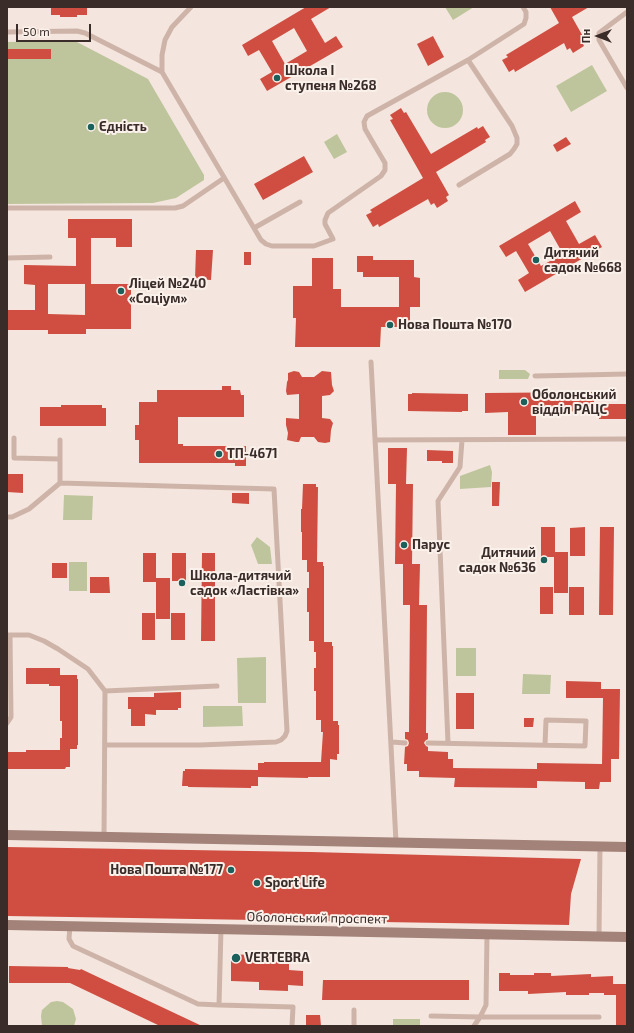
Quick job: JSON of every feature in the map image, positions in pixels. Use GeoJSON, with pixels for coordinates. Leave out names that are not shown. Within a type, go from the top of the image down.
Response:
{"type":"FeatureCollection","features":[{"type":"Feature","properties":{"kind":"main road"},"geometry":{"type":"LineString","coordinates":[[7,835],[627,846]]}},
{"type":"Feature","properties":{"kind":"main road","name":"Оболонський проспект"},"geometry":{"type":"LineString","coordinates":[[7,925],[627,937]]}},
{"type":"Feature","properties":{"kind":"lane"},"geometry":{"type":"LineString","coordinates":[[191,7],[172,27],[165,40],[162,55],[162,72],[261,240],[272,246],[314,246],[333,239],[325,224],[328,213],[381,176],[385,170],[385,163],[365,129],[364,122],[367,116],[468,60],[524,24],[526,15],[523,7]]}},
{"type":"Feature","properties":{"kind":"lane"},"geometry":{"type":"LineString","coordinates":[[627,12],[599,33],[599,40],[627,88]]}},
{"type":"Feature","properties":{"kind":"lane"},"geometry":{"type":"LineString","coordinates":[[7,32],[78,31],[85,33],[162,72]]}},
{"type":"Feature","properties":{"kind":"lane"},"geometry":{"type":"LineString","coordinates":[[459,185],[510,154],[516,144],[517,138],[512,126],[468,60]]}},
{"type":"Feature","properties":{"kind":"lane"},"geometry":{"type":"LineString","coordinates":[[7,208],[175,208],[183,206],[224,178]]}},
{"type":"Feature","properties":{"kind":"lane"},"geometry":{"type":"LineString","coordinates":[[254,228],[300,202]]}},
{"type":"Feature","properties":{"kind":"lane"},"geometry":{"type":"LineString","coordinates":[[7,258],[50,257]]}},
{"type":"Feature","properties":{"kind":"lane"},"geometry":{"type":"LineString","coordinates":[[371,362],[392,742],[396,842]]}},
{"type":"Feature","properties":{"kind":"lane"},"geometry":{"type":"LineString","coordinates":[[535,376],[627,374]]}},
{"type":"Feature","properties":{"kind":"lane"},"geometry":{"type":"LineString","coordinates":[[14,438],[14,458],[60,459]]}},
{"type":"Feature","properties":{"kind":"lane"},"geometry":{"type":"LineString","coordinates":[[375,440],[627,439]]}},
{"type":"Feature","properties":{"kind":"lane"},"geometry":{"type":"LineString","coordinates":[[60,440],[60,483]]}},
{"type":"Feature","properties":{"kind":"lane"},"geometry":{"type":"LineString","coordinates":[[448,743],[438,501],[460,467],[462,440]]}},
{"type":"Feature","properties":{"kind":"lane"},"geometry":{"type":"LineString","coordinates":[[7,516],[12,517],[29,509],[60,483],[274,488],[286,731],[285,736],[276,742],[200,745],[104,745]]}},
{"type":"Feature","properties":{"kind":"lane"},"geometry":{"type":"LineString","coordinates":[[7,723],[11,717],[8,635],[28,635],[44,641],[88,669],[105,691],[104,837]]}},
{"type":"Feature","properties":{"kind":"lane"},"geometry":{"type":"LineString","coordinates":[[105,691],[217,686]]}},
{"type":"Feature","properties":{"kind":"lane"},"geometry":{"type":"LineString","coordinates":[[428,743],[585,746],[586,721],[546,720],[545,745]]}},
{"type":"Feature","properties":{"kind":"lane"},"geometry":{"type":"LineString","coordinates":[[392,742],[405,742]]}},
{"type":"Feature","properties":{"kind":"lane"},"geometry":{"type":"LineString","coordinates":[[599,936],[600,846]]}},
{"type":"Feature","properties":{"kind":"lane"},"geometry":{"type":"LineString","coordinates":[[70,926],[70,939],[73,946],[198,1004],[293,1007],[292,1026]]}},
{"type":"Feature","properties":{"kind":"lane"},"geometry":{"type":"LineString","coordinates":[[219,1005],[221,929]]}},
{"type":"Feature","properties":{"kind":"lane"},"geometry":{"type":"LineString","coordinates":[[474,1026],[486,1005],[487,935]]}},
{"type":"Feature","properties":{"kind":"lane"},"geometry":{"type":"LineString","coordinates":[[354,1010],[354,1026]]}},
{"type":"Feature","properties":{"kind":"lane"},"geometry":{"type":"LineString","coordinates":[[431,1016],[599,1017]]}},
{"type":"Feature","properties":{"kind":"green space"},"geometry":{"type":"Polygon","coordinates":[[[445,7],[474,7],[453,20],[445,7]]]}},
{"type":"Feature","properties":{"kind":"green space","name":"Єдність"},"geometry":{"type":"Polygon","coordinates":[[[75,41],[148,79],[204,175],[204,180],[176,198],[153,203],[7,204],[7,42],[75,41]]]}},
{"type":"Feature","properties":{"kind":"green space"},"geometry":{"type":"Polygon","coordinates":[[[592,65],[607,91],[571,112],[556,86],[592,65]]]}},
{"type":"Feature","properties":{"kind":"green space"},"geometry":{"type":"Polygon","coordinates":[[[449,92],[458,97],[462,103],[462,117],[458,123],[449,128],[441,128],[432,123],[428,117],[427,106],[432,97],[438,93],[449,92]]]}},
{"type":"Feature","properties":{"kind":"green space"},"geometry":{"type":"Polygon","coordinates":[[[337,134],[347,152],[334,159],[324,142],[337,134]]]}},
{"type":"Feature","properties":{"kind":"green space"},"geometry":{"type":"Polygon","coordinates":[[[499,370],[525,370],[530,374],[528,379],[499,379],[499,370]]]}},
{"type":"Feature","properties":{"kind":"green space"},"geometry":{"type":"Polygon","coordinates":[[[490,465],[492,472],[491,487],[460,489],[460,476],[490,465]]]}},
{"type":"Feature","properties":{"kind":"green space"},"geometry":{"type":"Polygon","coordinates":[[[64,495],[93,496],[92,520],[63,520],[64,495]]]}},
{"type":"Feature","properties":{"kind":"green space"},"geometry":{"type":"Polygon","coordinates":[[[257,537],[270,547],[272,564],[258,564],[251,545],[257,537]]]}},
{"type":"Feature","properties":{"kind":"green space"},"geometry":{"type":"Polygon","coordinates":[[[69,562],[87,562],[87,591],[69,591],[69,562]]]}},
{"type":"Feature","properties":{"kind":"green space"},"geometry":{"type":"Polygon","coordinates":[[[456,648],[476,648],[476,676],[456,676],[456,648]]]}},
{"type":"Feature","properties":{"kind":"green space"},"geometry":{"type":"Polygon","coordinates":[[[266,657],[266,703],[238,703],[237,658],[266,657]]]}},
{"type":"Feature","properties":{"kind":"green space"},"geometry":{"type":"Polygon","coordinates":[[[523,674],[551,675],[550,694],[522,694],[523,674]]]}},
{"type":"Feature","properties":{"kind":"green space"},"geometry":{"type":"Polygon","coordinates":[[[203,706],[242,706],[243,726],[203,727],[203,706]]]}},
{"type":"Feature","properties":{"kind":"green space"},"geometry":{"type":"Polygon","coordinates":[[[51,1002],[63,1002],[73,1009],[76,1019],[74,1026],[42,1026],[42,1010],[51,1002]]]}},
{"type":"Feature","properties":{"kind":"green space"},"geometry":{"type":"Polygon","coordinates":[[[393,1019],[420,1019],[420,1026],[393,1026],[393,1019]]]}},
{"type":"Feature","properties":{"kind":"building"},"geometry":{"type":"Polygon","coordinates":[[[51,7],[87,7],[87,15],[77,15],[77,17],[60,17],[60,15],[51,15],[51,7]]]}},
{"type":"Feature","properties":{"kind":"building"},"geometry":{"type":"Polygon","coordinates":[[[306,7],[331,7],[311,19],[325,43],[336,36],[343,47],[267,91],[260,79],[272,72],[259,50],[248,56],[242,45],[306,7]],[[294,28],[272,41],[285,64],[307,51],[294,28]]]}},
{"type":"Feature","properties":{"kind":"building"},"geometry":{"type":"Polygon","coordinates":[[[550,7],[589,7],[572,17],[585,40],[582,42],[584,46],[573,53],[570,48],[567,50],[564,43],[515,72],[514,69],[509,72],[502,60],[508,57],[506,55],[559,23],[550,7]]]}},
{"type":"Feature","properties":{"kind":"building"},"geometry":{"type":"Polygon","coordinates":[[[433,36],[444,57],[428,66],[417,44],[433,36]]]}},
{"type":"Feature","properties":{"kind":"building"},"geometry":{"type":"Polygon","coordinates":[[[7,49],[51,49],[51,59],[7,59],[7,49]]]}},
{"type":"Feature","properties":{"kind":"building"},"geometry":{"type":"Polygon","coordinates":[[[401,108],[404,113],[406,112],[431,154],[477,127],[478,129],[483,126],[490,137],[485,140],[486,142],[436,172],[449,195],[446,197],[448,201],[437,208],[434,203],[431,205],[428,199],[379,227],[378,224],[373,227],[366,215],[372,212],[370,210],[423,178],[390,120],[393,119],[390,115],[401,108]]]}},
{"type":"Feature","properties":{"kind":"building"},"geometry":{"type":"Polygon","coordinates":[[[566,137],[571,144],[557,152],[553,145],[566,137]]]}},
{"type":"Feature","properties":{"kind":"building"},"geometry":{"type":"Polygon","coordinates":[[[304,156],[313,172],[263,200],[254,184],[304,156]]]}},
{"type":"Feature","properties":{"kind":"building"},"geometry":{"type":"Polygon","coordinates":[[[575,201],[581,212],[566,221],[579,244],[595,235],[602,247],[525,292],[518,280],[529,273],[516,251],[506,257],[499,246],[575,201]],[[550,231],[528,244],[541,266],[563,254],[550,231]]]}},
{"type":"Feature","properties":{"kind":"building"},"geometry":{"type":"Polygon","coordinates":[[[68,219],[132,219],[132,247],[116,247],[116,238],[91,238],[91,284],[131,284],[131,329],[86,329],[86,334],[48,334],[48,330],[7,330],[7,310],[35,310],[35,285],[24,284],[24,265],[76,266],[76,238],[68,238],[68,219]],[[48,284],[48,314],[85,315],[85,284],[48,284]]]}},
{"type":"Feature","properties":{"kind":"building"},"geometry":{"type":"Polygon","coordinates":[[[196,250],[213,250],[211,280],[195,279],[196,250]]]}},
{"type":"Feature","properties":{"kind":"building"},"geometry":{"type":"Polygon","coordinates":[[[244,252],[251,252],[251,265],[244,265],[244,252]]]}},
{"type":"Feature","properties":{"kind":"building"},"geometry":{"type":"Polygon","coordinates":[[[357,256],[373,256],[373,260],[414,260],[414,277],[420,278],[420,307],[410,307],[410,327],[381,327],[380,347],[295,347],[296,318],[293,318],[293,286],[312,286],[312,258],[333,258],[333,289],[341,289],[341,307],[399,307],[399,277],[363,277],[363,272],[357,272],[357,256]]]}},
{"type":"Feature","properties":{"kind":"building"},"geometry":{"type":"Polygon","coordinates":[[[294,371],[299,372],[302,377],[314,377],[322,371],[331,372],[334,391],[330,395],[322,396],[322,418],[330,419],[333,423],[330,442],[318,442],[314,437],[301,437],[299,442],[287,440],[288,433],[286,418],[299,419],[299,394],[287,395],[286,391],[288,373],[294,371]]]}},
{"type":"Feature","properties":{"kind":"building"},"geometry":{"type":"Polygon","coordinates":[[[222,386],[231,386],[231,390],[240,390],[241,395],[244,395],[244,417],[178,417],[178,444],[183,444],[183,446],[246,446],[246,466],[235,466],[235,463],[139,463],[139,440],[135,440],[135,425],[139,425],[139,402],[157,402],[157,390],[222,390],[222,386]]]}},
{"type":"Feature","properties":{"kind":"building"},"geometry":{"type":"Polygon","coordinates":[[[594,392],[594,411],[536,412],[536,435],[508,435],[508,412],[485,413],[485,393],[594,392]]]}},
{"type":"Feature","properties":{"kind":"building"},"geometry":{"type":"Polygon","coordinates":[[[408,394],[468,394],[468,411],[408,411],[408,394]]]}},
{"type":"Feature","properties":{"kind":"building"},"geometry":{"type":"Polygon","coordinates":[[[599,404],[627,404],[627,419],[599,419],[599,404]]]}},
{"type":"Feature","properties":{"kind":"building"},"geometry":{"type":"Polygon","coordinates":[[[61,405],[102,405],[102,408],[106,408],[106,426],[40,426],[40,407],[61,407],[61,405]]]}},
{"type":"Feature","properties":{"kind":"building"},"geometry":{"type":"Polygon","coordinates":[[[388,448],[407,448],[406,484],[413,484],[412,564],[420,564],[419,605],[427,605],[426,733],[428,733],[428,739],[424,743],[428,747],[428,751],[448,752],[448,759],[453,759],[453,768],[537,769],[537,763],[602,764],[603,698],[566,698],[566,681],[601,682],[601,689],[620,689],[619,759],[611,759],[611,782],[600,782],[599,789],[585,789],[585,782],[537,781],[537,788],[454,787],[455,778],[419,777],[419,771],[407,771],[407,764],[404,764],[405,747],[408,746],[409,743],[408,740],[405,739],[405,732],[409,732],[410,605],[403,605],[403,564],[395,564],[396,484],[388,484],[388,448]]]}},
{"type":"Feature","properties":{"kind":"building"},"geometry":{"type":"Polygon","coordinates":[[[427,450],[453,451],[453,463],[427,461],[427,450]]]}},
{"type":"Feature","properties":{"kind":"building"},"geometry":{"type":"Polygon","coordinates":[[[7,474],[23,474],[23,493],[7,492],[7,474]]]}},
{"type":"Feature","properties":{"kind":"building"},"geometry":{"type":"Polygon","coordinates":[[[492,482],[500,482],[499,506],[492,506],[492,482]]]}},
{"type":"Feature","properties":{"kind":"building"},"geometry":{"type":"Polygon","coordinates":[[[303,484],[316,484],[316,487],[318,487],[317,562],[323,562],[324,566],[324,642],[332,642],[333,646],[333,721],[338,721],[339,725],[339,754],[337,754],[337,760],[330,759],[330,777],[258,777],[258,786],[251,786],[251,788],[182,786],[183,771],[185,771],[185,769],[258,770],[258,763],[264,762],[321,762],[323,732],[321,732],[321,720],[316,720],[316,691],[314,691],[316,652],[314,652],[314,641],[309,641],[309,612],[307,612],[309,572],[307,572],[307,560],[302,560],[301,509],[303,484]]]}},
{"type":"Feature","properties":{"kind":"building"},"geometry":{"type":"Polygon","coordinates":[[[232,493],[249,493],[249,504],[232,503],[232,493]]]}},
{"type":"Feature","properties":{"kind":"building"},"geometry":{"type":"Polygon","coordinates":[[[541,527],[555,527],[555,552],[568,552],[568,593],[554,593],[554,557],[541,557],[541,527]]]}},
{"type":"Feature","properties":{"kind":"building"},"geometry":{"type":"Polygon","coordinates":[[[585,527],[585,556],[570,556],[570,528],[585,527]]]}},
{"type":"Feature","properties":{"kind":"building"},"geometry":{"type":"Polygon","coordinates":[[[600,527],[614,527],[613,615],[599,615],[600,527]]]}},
{"type":"Feature","properties":{"kind":"building"},"geometry":{"type":"Polygon","coordinates":[[[143,553],[156,553],[156,578],[170,578],[170,619],[156,619],[156,582],[143,582],[143,553]]]}},
{"type":"Feature","properties":{"kind":"building"},"geometry":{"type":"Polygon","coordinates":[[[172,553],[186,553],[186,581],[172,581],[172,553]]]}},
{"type":"Feature","properties":{"kind":"building"},"geometry":{"type":"Polygon","coordinates":[[[202,553],[215,553],[215,641],[201,641],[202,553]]]}},
{"type":"Feature","properties":{"kind":"building"},"geometry":{"type":"Polygon","coordinates":[[[52,563],[67,563],[67,578],[52,578],[52,563]]]}},
{"type":"Feature","properties":{"kind":"building"},"geometry":{"type":"Polygon","coordinates":[[[90,577],[109,577],[110,593],[90,593],[90,577]]]}},
{"type":"Feature","properties":{"kind":"building"},"geometry":{"type":"Polygon","coordinates":[[[540,587],[553,587],[553,614],[540,614],[540,587]]]}},
{"type":"Feature","properties":{"kind":"building"},"geometry":{"type":"Polygon","coordinates":[[[569,587],[584,587],[584,615],[569,615],[569,587]]]}},
{"type":"Feature","properties":{"kind":"building"},"geometry":{"type":"Polygon","coordinates":[[[142,613],[155,613],[155,640],[142,640],[142,613]]]}},
{"type":"Feature","properties":{"kind":"building"},"geometry":{"type":"Polygon","coordinates":[[[171,613],[185,613],[185,640],[171,640],[171,613]]]}},
{"type":"Feature","properties":{"kind":"building"},"geometry":{"type":"Polygon","coordinates":[[[26,668],[60,668],[60,675],[77,675],[78,745],[77,749],[70,749],[70,767],[66,767],[65,769],[7,769],[7,752],[26,752],[26,750],[60,750],[62,721],[60,721],[60,686],[49,686],[49,684],[26,684],[26,668]]]}},
{"type":"Feature","properties":{"kind":"building"},"geometry":{"type":"Polygon","coordinates":[[[181,692],[181,708],[178,708],[178,710],[156,710],[156,715],[145,714],[145,726],[131,726],[131,709],[128,709],[128,697],[154,697],[154,693],[181,692]]]}},
{"type":"Feature","properties":{"kind":"building"},"geometry":{"type":"Polygon","coordinates":[[[456,693],[474,693],[474,729],[456,729],[456,693]]]}},
{"type":"Feature","properties":{"kind":"building"},"geometry":{"type":"Polygon","coordinates":[[[524,718],[534,718],[533,727],[524,727],[524,718]]]}},
{"type":"Feature","properties":{"kind":"building"},"geometry":{"type":"Polygon","coordinates":[[[7,847],[311,852],[581,859],[571,894],[569,925],[7,916],[7,847]]]}},
{"type":"Feature","properties":{"kind":"building"},"geometry":{"type":"Polygon","coordinates":[[[261,951],[289,952],[289,970],[303,971],[303,986],[288,985],[288,991],[259,990],[259,982],[231,981],[231,955],[261,954],[261,951]]]}},
{"type":"Feature","properties":{"kind":"building"},"geometry":{"type":"Polygon","coordinates":[[[9,966],[68,967],[81,969],[202,1026],[160,1026],[70,983],[9,983],[9,966]]]}},
{"type":"Feature","properties":{"kind":"building"},"geometry":{"type":"Polygon","coordinates":[[[499,973],[510,973],[510,975],[551,973],[551,976],[591,974],[591,977],[613,976],[613,984],[627,984],[627,1026],[616,1026],[616,995],[589,993],[589,995],[566,995],[566,992],[528,994],[528,991],[499,991],[499,973]]]}},
{"type":"Feature","properties":{"kind":"building"},"geometry":{"type":"Polygon","coordinates":[[[323,980],[469,980],[469,1000],[322,1000],[323,980]]]}},
{"type":"Feature","properties":{"kind":"building"},"geometry":{"type":"Polygon","coordinates":[[[306,1015],[320,1015],[321,1026],[306,1026],[306,1015]]]}},
{"type":"Feature","properties":{"kind":"place","name":"Школа І ступеня №268"},"geometry":{"type":"Point","coordinates":[277,78]}},
{"type":"Feature","properties":{"kind":"place","name":"Єдність"},"geometry":{"type":"Point","coordinates":[91,127]}},
{"type":"Feature","properties":{"kind":"place","name":"Дитячий садок №668"},"geometry":{"type":"Point","coordinates":[536,260]}},
{"type":"Feature","properties":{"kind":"place","name":"Ліцей №240 «Соціум»"},"geometry":{"type":"Point","coordinates":[121,291]}},
{"type":"Feature","properties":{"kind":"place","name":"Нова Пошта №170"},"geometry":{"type":"Point","coordinates":[390,325]}},
{"type":"Feature","properties":{"kind":"place","name":"Оболонський відділ РАЦС"},"geometry":{"type":"Point","coordinates":[524,402]}},
{"type":"Feature","properties":{"kind":"place","name":"ТП-4671"},"geometry":{"type":"Point","coordinates":[219,454]}},
{"type":"Feature","properties":{"kind":"place","name":"Парус"},"geometry":{"type":"Point","coordinates":[404,545]}},
{"type":"Feature","properties":{"kind":"place","name":"Дитячий садок №636"},"geometry":{"type":"Point","coordinates":[544,560]}},
{"type":"Feature","properties":{"kind":"place","name":"Школа-дитячий садок «Ластівка»"},"geometry":{"type":"Point","coordinates":[182,583]}},
{"type":"Feature","properties":{"kind":"place","name":"Нова Пошта №177"},"geometry":{"type":"Point","coordinates":[231,870]}},
{"type":"Feature","properties":{"kind":"place","name":"Sport Life"},"geometry":{"type":"Point","coordinates":[257,883]}},
{"type":"Feature","properties":{"kind":"place","name":"VERTEBRA"},"geometry":{"type":"Point","coordinates":[236,958]}}]}
